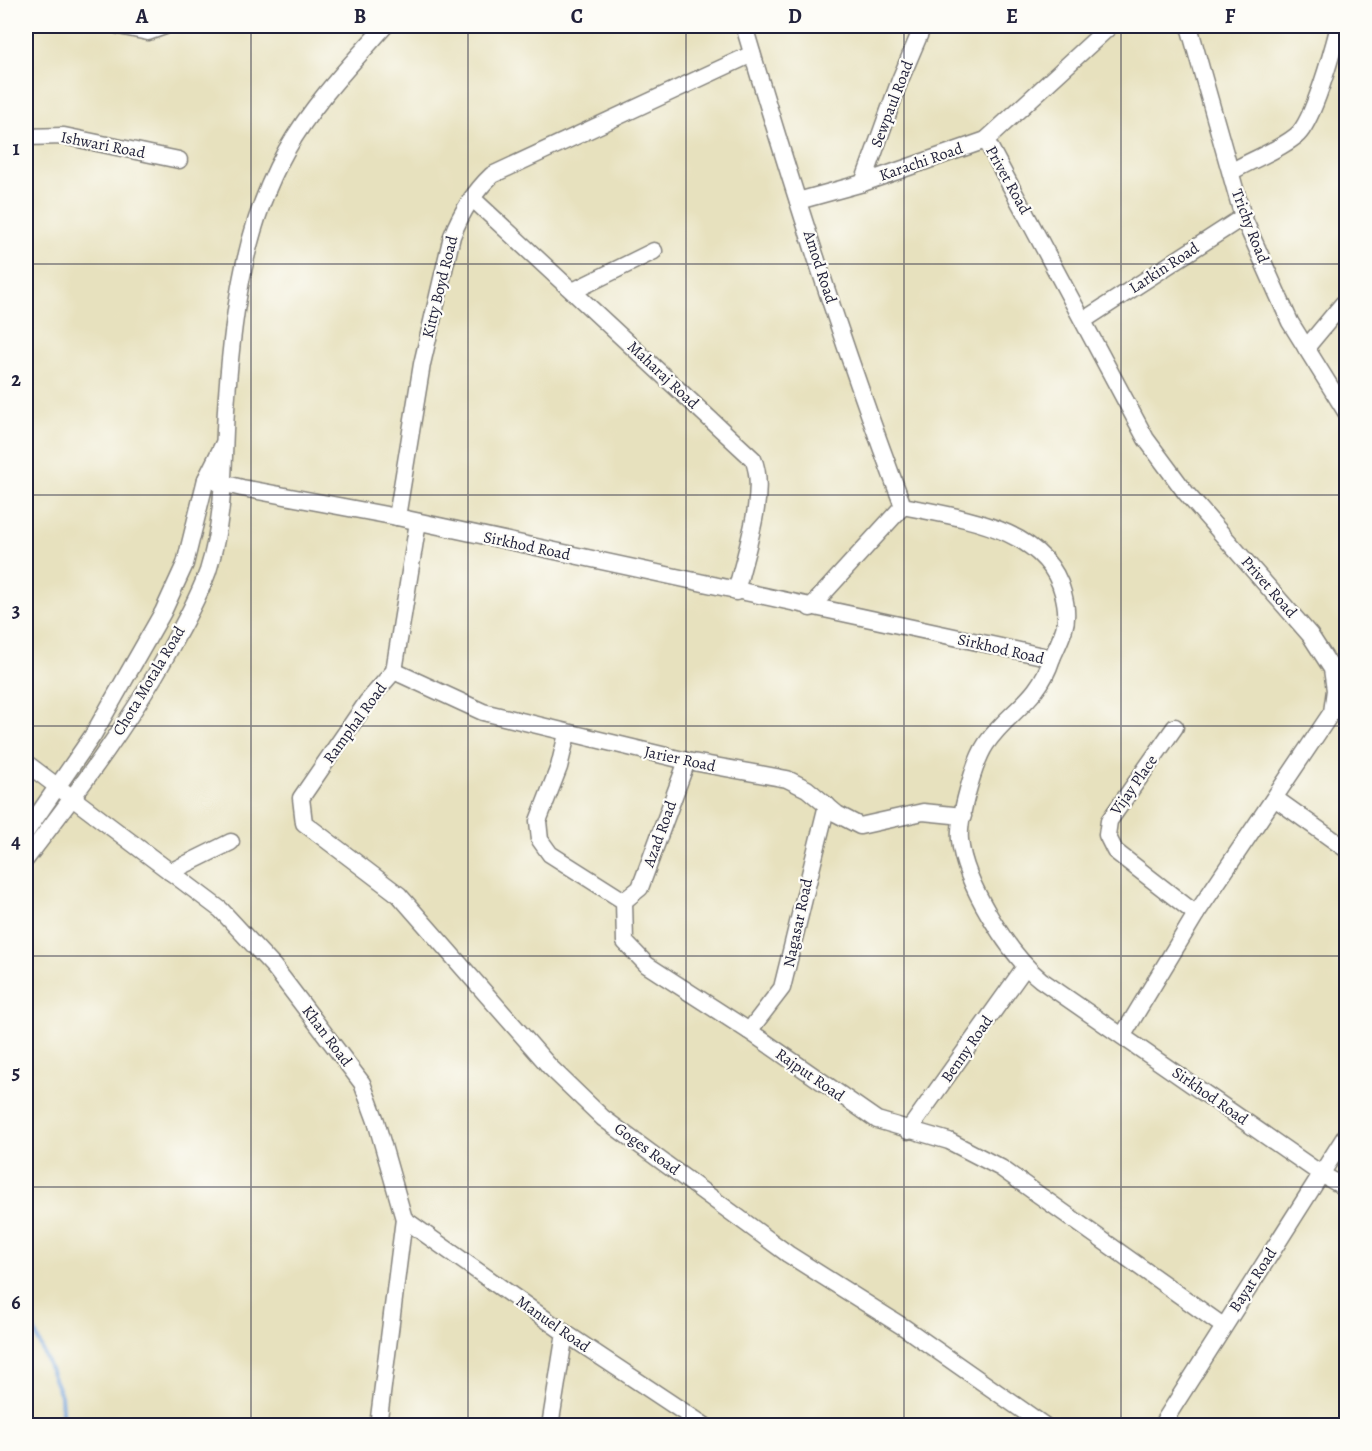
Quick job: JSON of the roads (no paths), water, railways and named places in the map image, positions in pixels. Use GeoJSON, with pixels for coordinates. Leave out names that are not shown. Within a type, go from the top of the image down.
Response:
{"type":"FeatureCollection","features":[{"type":"Feature","properties":{"kind":"street"},"geometry":{"type":"LineString","coordinates":[[119,26],[148,32],[165,26]]}},
{"type":"Feature","properties":{"kind":"street","name":"Chota Motala Road"},"geometry":{"type":"LineString","coordinates":[[26,859],[74,798],[158,672],[199,594],[214,545],[225,484],[223,444],[241,280],[259,211],[287,149],[304,123],[385,26]]}},
{"type":"Feature","properties":{"kind":"street","name":"Amod Road"},"geometry":{"type":"LineString","coordinates":[[744,26],[798,201],[878,442],[903,506]]}},
{"type":"Feature","properties":{"kind":"street","name":"Sewpaul Road"},"geometry":{"type":"LineString","coordinates":[[863,183],[923,26]]}},
{"type":"Feature","properties":{"kind":"street","name":"Karachi Road"},"geometry":{"type":"LineString","coordinates":[[798,201],[863,183],[986,140],[1110,26]]}},
{"type":"Feature","properties":{"kind":"street","name":"Trichy Road"},"geometry":{"type":"LineString","coordinates":[[1189,26],[1243,217],[1290,322],[1347,412]]}},
{"type":"Feature","properties":{"kind":"street"},"geometry":{"type":"LineString","coordinates":[[1231,172],[1270,152],[1302,131],[1331,58],[1339,26]]}},
{"type":"Feature","properties":{"kind":"street","name":"Kitty Boyd Road"},"geometry":{"type":"LineString","coordinates":[[397,517],[422,364],[437,295],[452,236],[472,198],[492,175],[752,54]]}},
{"type":"Feature","properties":{"kind":"street","name":"Ishwari Road"},"geometry":{"type":"LineString","coordinates":[[26,137],[64,136],[179,160]]}},
{"type":"Feature","properties":{"kind":"street","name":"Privet Road"},"geometry":{"type":"LineString","coordinates":[[986,140],[1146,439],[1186,493],[1310,635],[1332,669],[1335,690],[1332,712],[1276,799],[1196,914],[1124,1035]]}},
{"type":"Feature","properties":{"kind":"street","name":"Maharaj Road"},"geometry":{"type":"LineString","coordinates":[[472,198],[753,459],[758,469],[757,491],[736,592]]}},
{"type":"Feature","properties":{"kind":"street","name":"Larkin Road"},"geometry":{"type":"LineString","coordinates":[[1084,320],[1243,217]]}},
{"type":"Feature","properties":{"kind":"street"},"geometry":{"type":"LineString","coordinates":[[573,291],[654,251]]}},
{"type":"Feature","properties":{"kind":"street"},"geometry":{"type":"LineString","coordinates":[[1306,348],[1347,300]]}},
{"type":"Feature","properties":{"kind":"street","name":"Chota Motala Road"},"geometry":{"type":"LineString","coordinates":[[26,831],[93,735],[163,612],[185,564],[206,479],[223,444]]}},
{"type":"Feature","properties":{"kind":"street","name":"Sirkhod Road"},"geometry":{"type":"LineString","coordinates":[[206,479],[397,517],[810,608],[1052,658],[1047,674],[1035,694],[987,742],[977,759],[960,838],[968,874],[1009,947],[1024,967],[1321,1174],[1347,1188]]}},
{"type":"Feature","properties":{"kind":"street"},"geometry":{"type":"LineString","coordinates":[[810,608],[903,506],[985,525],[1017,539],[1047,559],[1060,580],[1066,604],[1065,627],[1052,658]]}},
{"type":"Feature","properties":{"kind":"street","name":"Ramphal Road"},"geometry":{"type":"LineString","coordinates":[[301,814],[301,798],[368,702],[394,671],[418,522]]}},
{"type":"Feature","properties":{"kind":"street","name":"Jarier Road"},"geometry":{"type":"LineString","coordinates":[[394,671],[483,712],[687,761],[787,780],[807,789],[837,814],[860,826],[923,812],[963,816]]}},
{"type":"Feature","properties":{"kind":"street","name":"Vijay Place"},"geometry":{"type":"LineString","coordinates":[[1175,727],[1109,821],[1107,835],[1115,851],[1196,914]]}},
{"type":"Feature","properties":{"kind":"street"},"geometry":{"type":"LineString","coordinates":[[567,734],[560,767],[538,821],[540,840],[550,855],[624,901]]}},
{"type":"Feature","properties":{"kind":"street","name":"Azad Road"},"geometry":{"type":"LineString","coordinates":[[624,901],[640,888],[687,761]]}},
{"type":"Feature","properties":{"kind":"street","name":"Khan Road"},"geometry":{"type":"LineString","coordinates":[[26,764],[221,910],[274,967],[362,1083],[376,1121],[404,1219],[378,1425]]}},
{"type":"Feature","properties":{"kind":"street"},"geometry":{"type":"LineString","coordinates":[[1276,799],[1347,849]]}},
{"type":"Feature","properties":{"kind":"street","name":"Nagasar Road"},"geometry":{"type":"LineString","coordinates":[[749,1031],[782,988],[827,805]]}},
{"type":"Feature","properties":{"kind":"street","name":"Goges Road"},"geometry":{"type":"LineString","coordinates":[[301,814],[309,829],[399,895],[563,1082],[603,1118],[788,1254],[905,1328],[1046,1425]]}},
{"type":"Feature","properties":{"kind":"street"},"geometry":{"type":"LineString","coordinates":[[170,872],[231,842]]}},
{"type":"Feature","properties":{"kind":"street","name":"Rajput Road"},"geometry":{"type":"LineString","coordinates":[[624,901],[623,934],[630,949],[647,965],[749,1031],[877,1120],[949,1142],[1001,1168],[1223,1326]]}},
{"type":"Feature","properties":{"kind":"street","name":"Benny Road"},"geometry":{"type":"LineString","coordinates":[[908,1131],[1024,967]]}},
{"type":"Feature","properties":{"kind":"street","name":"Bayat Road"},"geometry":{"type":"LineString","coordinates":[[1161,1425],[1347,1136]]}},
{"type":"Feature","properties":{"kind":"street","name":"Manuel Road"},"geometry":{"type":"LineString","coordinates":[[404,1219],[565,1333],[705,1425]]}},
{"type":"Feature","properties":{"kind":"street"},"geometry":{"type":"LineString","coordinates":[[550,1425],[565,1333]]}},
{"type":"Feature","properties":{"kind":"waterway"},"geometry":{"type":"LineString","coordinates":[[26,1316],[32,1325],[61,1396],[63,1426]]}}]}
